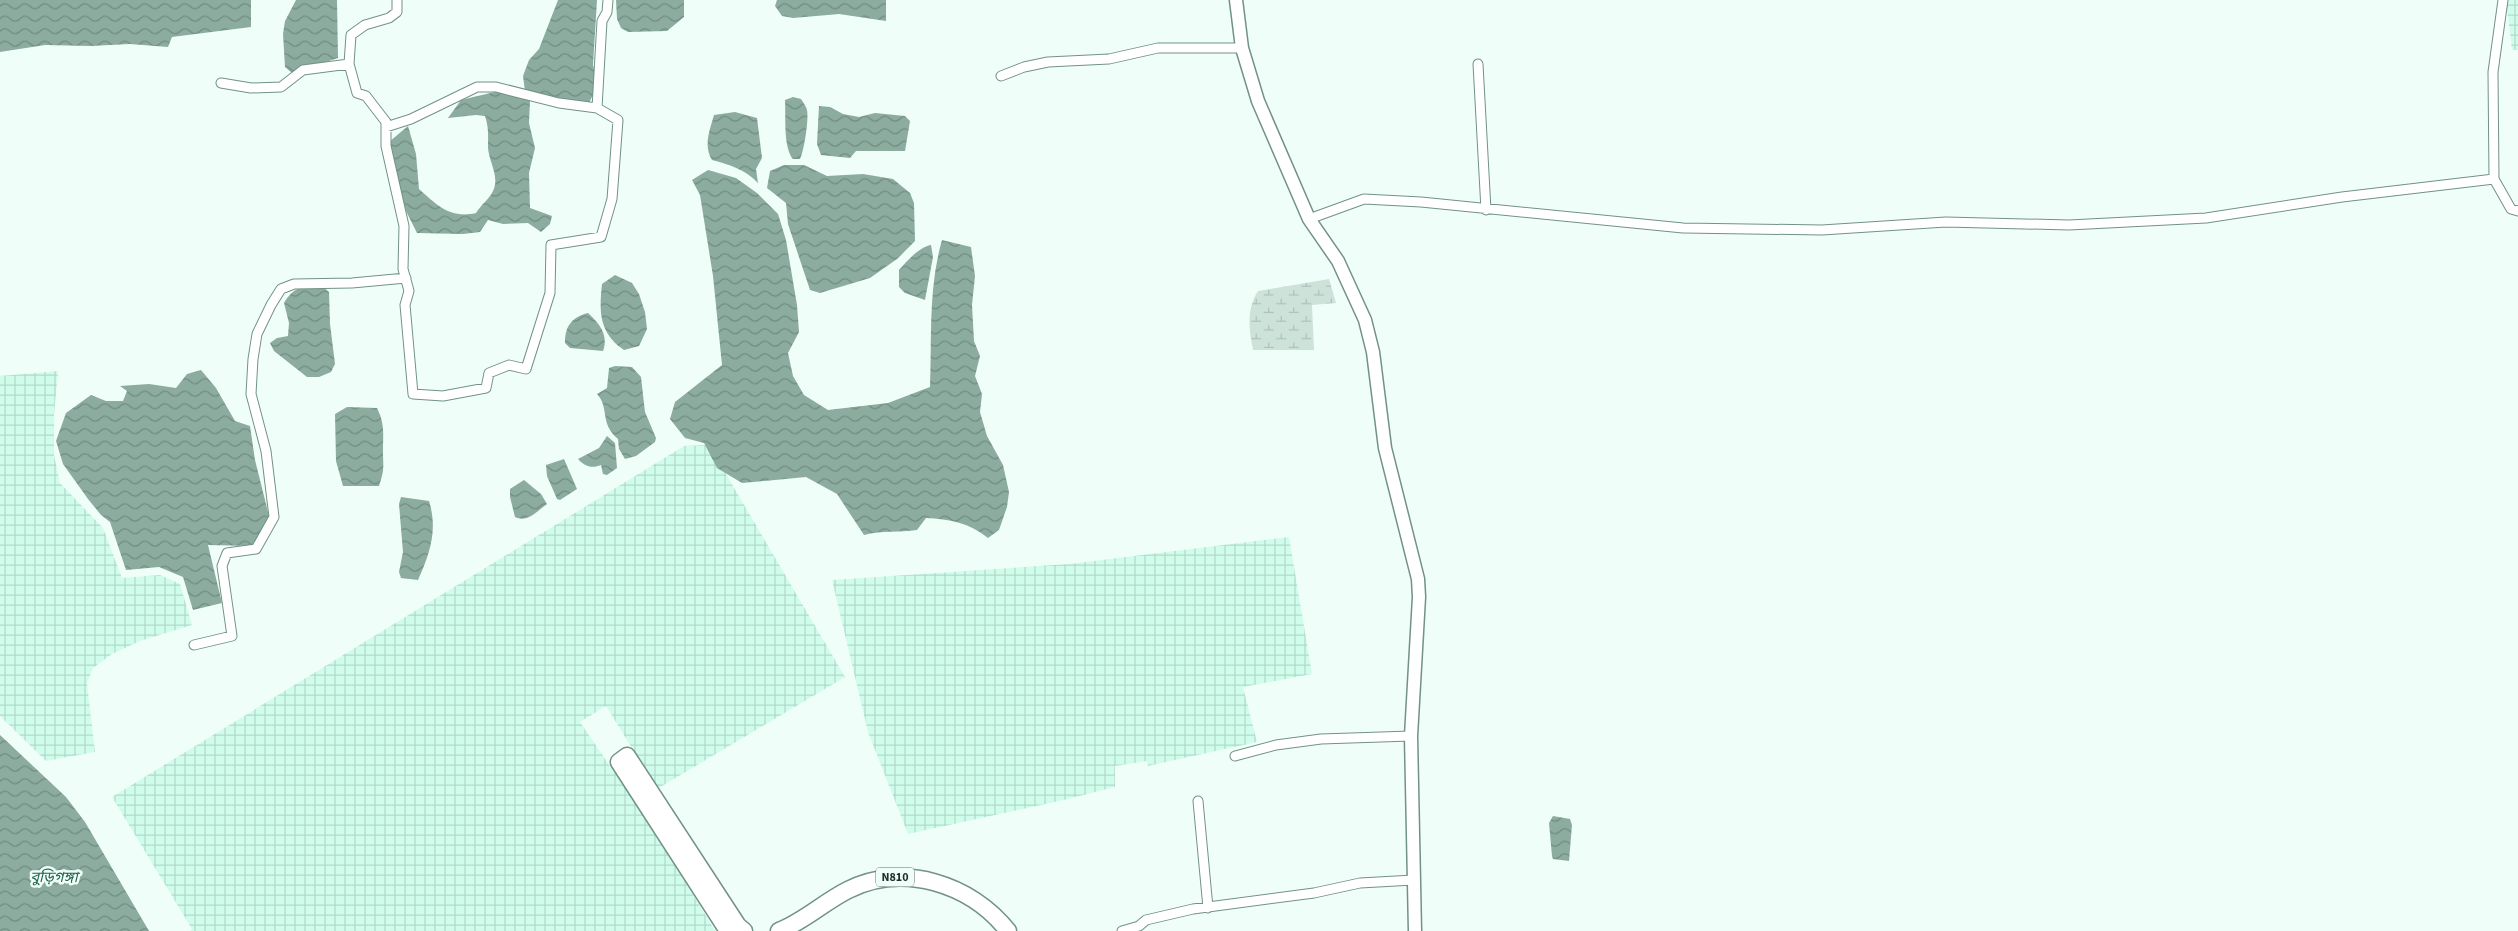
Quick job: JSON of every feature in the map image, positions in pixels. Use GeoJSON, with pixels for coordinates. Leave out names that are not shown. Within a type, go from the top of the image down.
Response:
{"type":"FeatureCollection","features":[{"type":"Feature","properties":{"kind":"highway"},"geometry":{"type":"LineString","coordinates":[[728,931],[619,762],[627,756],[738,926],[744,931]]}},
{"type":"Feature","properties":{"kind":"highway","name":"N810"},"geometry":{"type":"LineString","coordinates":[[779,931],[862,883],[920,879],[956,890],[992,912],[1008,931]]}},
{"type":"Feature","properties":{"kind":"highway","name":"N810"},"geometry":{"type":"LineString","coordinates":[[793,931],[857,892],[891,880],[924,883],[947,890],[973,904],[1003,931]]}},
{"type":"Feature","properties":{"kind":"street"},"geometry":{"type":"LineString","coordinates":[[386,126],[411,119],[476,87],[496,87],[559,103],[598,108],[618,120],[612,199],[601,237],[551,246],[550,293],[526,369],[509,365],[489,373],[486,388],[443,396],[413,394],[405,305],[409,291],[403,269],[404,226],[386,146],[386,126],[386,122],[366,96],[357,93],[349,64],[352,35],[365,25],[390,18],[397,12],[397,0]]}},
{"type":"Feature","properties":{"kind":"street"},"geometry":{"type":"LineString","coordinates":[[598,108],[602,22],[608,0]]}},
{"type":"Feature","properties":{"kind":"street"},"geometry":{"type":"LineString","coordinates":[[1236,0],[1242,48],[1258,101],[1309,219],[1338,261],[1352,287],[1366,320],[1373,352],[1385,448],[1418,579],[1419,597],[1411,736],[1415,931]]}},
{"type":"Feature","properties":{"kind":"street"},"geometry":{"type":"LineString","coordinates":[[2503,0],[2493,72],[2494,179],[2511,209],[2518,211]]}},
{"type":"Feature","properties":{"kind":"street"},"geometry":{"type":"LineString","coordinates":[[1001,76],[1024,67],[1048,62],[1109,59],[1158,48],[1242,48]]}},
{"type":"Feature","properties":{"kind":"street"},"geometry":{"type":"LineString","coordinates":[[221,83],[251,88],[281,87],[303,70],[349,64]]}},
{"type":"Feature","properties":{"kind":"street"},"geometry":{"type":"LineString","coordinates":[[1478,64],[1486,210]]}},
{"type":"Feature","properties":{"kind":"street"},"geometry":{"type":"LineString","coordinates":[[1309,219],[1364,199],[1683,228],[1822,230],[1946,222],[2069,225],[2206,218],[2342,197],[2494,179]]}},
{"type":"Feature","properties":{"kind":"street"},"geometry":{"type":"LineString","coordinates":[[194,645],[232,636],[222,566],[227,553],[256,549],[274,517],[266,451],[251,394],[257,334],[271,305],[281,289],[294,284],[352,283],[406,278]]}},
{"type":"Feature","properties":{"kind":"street"},"geometry":{"type":"LineString","coordinates":[[1235,756],[1276,745],[1321,739],[1411,736]]}},
{"type":"Feature","properties":{"kind":"street"},"geometry":{"type":"LineString","coordinates":[[1198,801],[1208,908]]}},
{"type":"Feature","properties":{"kind":"street"},"geometry":{"type":"LineString","coordinates":[[1122,931],[1139,926],[1146,920],[1208,908],[1314,893],[1360,884],[1414,880]]}},
{"type":"Feature","properties":{"kind":"shaded area"},"geometry":{"type":"Polygon","coordinates":[[[2506,0],[2518,0],[2518,50],[2512,50],[2506,0]]]}},
{"type":"Feature","properties":{"kind":"shaded area"},"geometry":{"type":"Polygon","coordinates":[[[58,371],[54,415],[54,455],[60,483],[103,528],[122,578],[160,575],[180,584],[192,625],[140,641],[112,654],[93,668],[87,683],[95,752],[46,761],[0,716],[0,376],[58,371]]]}},
{"type":"Feature","properties":{"kind":"shaded area"},"geometry":{"type":"Polygon","coordinates":[[[709,445],[845,677],[657,789],[606,706],[580,722],[653,829],[715,931],[190,931],[192,929],[112,797],[684,446],[709,445]]]}},
{"type":"Feature","properties":{"kind":"shaded area"},"geometry":{"type":"Polygon","coordinates":[[[1289,537],[1312,674],[1243,687],[1257,742],[1148,766],[1147,761],[1115,766],[1115,787],[908,834],[868,732],[832,580],[1069,564],[1289,537]]]}},
{"type":"Feature","properties":{"kind":"green space"},"geometry":{"type":"Polygon","coordinates":[[[1329,279],[1336,303],[1312,305],[1314,350],[1253,350],[1250,312],[1258,291],[1329,279]]]}},
{"type":"Feature","properties":{"kind":"water"},"geometry":{"type":"Polygon","coordinates":[[[0,0],[251,0],[251,27],[172,37],[168,47],[130,44],[90,46],[45,45],[0,52],[0,0]]]}},
{"type":"Feature","properties":{"kind":"water"},"geometry":{"type":"Polygon","coordinates":[[[296,0],[337,0],[338,58],[292,73],[285,67],[283,34],[285,21],[296,0]]]}},
{"type":"Feature","properties":{"kind":"water"},"geometry":{"type":"Polygon","coordinates":[[[558,0],[597,0],[593,65],[598,85],[589,103],[573,103],[525,91],[523,76],[529,60],[539,49],[558,0]]]}},
{"type":"Feature","properties":{"kind":"water"},"geometry":{"type":"Polygon","coordinates":[[[616,0],[684,0],[684,17],[667,31],[628,32],[621,28],[617,19],[616,0]]]}},
{"type":"Feature","properties":{"kind":"water"},"geometry":{"type":"Polygon","coordinates":[[[777,0],[886,0],[886,21],[839,14],[793,18],[782,16],[775,6],[777,0]]]}},
{"type":"Feature","properties":{"kind":"water"},"geometry":{"type":"Polygon","coordinates":[[[503,90],[530,100],[529,123],[535,148],[529,173],[530,208],[552,216],[550,224],[541,232],[528,223],[503,224],[488,220],[480,232],[463,234],[417,233],[406,211],[389,142],[408,126],[416,154],[419,189],[438,205],[451,212],[459,214],[476,213],[492,194],[495,186],[495,175],[488,148],[485,116],[448,118],[461,100],[503,90]]]}},
{"type":"Feature","properties":{"kind":"water"},"geometry":{"type":"Polygon","coordinates":[[[793,97],[801,99],[807,110],[806,135],[800,159],[793,159],[786,140],[785,100],[793,97]]]}},
{"type":"Feature","properties":{"kind":"water"},"geometry":{"type":"Polygon","coordinates":[[[819,106],[830,107],[843,114],[859,117],[875,113],[905,116],[910,121],[905,151],[856,151],[850,158],[821,155],[817,144],[819,106]]]}},
{"type":"Feature","properties":{"kind":"water"},"geometry":{"type":"Polygon","coordinates":[[[735,112],[757,118],[762,158],[756,169],[758,183],[742,171],[712,160],[709,154],[708,138],[714,115],[735,112]]]}},
{"type":"Feature","properties":{"kind":"water"},"geometry":{"type":"Polygon","coordinates":[[[784,165],[804,165],[827,176],[863,174],[893,179],[910,193],[914,203],[915,241],[897,259],[870,278],[820,293],[810,290],[788,224],[786,203],[767,188],[770,171],[784,165]]]}},
{"type":"Feature","properties":{"kind":"water"},"geometry":{"type":"Polygon","coordinates":[[[708,170],[736,178],[757,193],[778,214],[786,240],[797,305],[799,332],[788,353],[793,376],[804,395],[828,410],[888,403],[930,387],[934,277],[942,240],[971,247],[975,276],[972,305],[974,341],[980,356],[975,376],[982,394],[980,412],[987,436],[1003,465],[1009,492],[1007,507],[999,530],[988,538],[967,525],[943,519],[926,518],[917,530],[864,535],[837,494],[806,477],[742,483],[717,468],[704,443],[685,438],[670,419],[675,402],[722,365],[713,276],[700,195],[692,180],[708,170]]]}},
{"type":"Feature","properties":{"kind":"water"},"geometry":{"type":"Polygon","coordinates":[[[931,245],[933,257],[925,300],[905,293],[899,287],[899,270],[918,251],[931,245]]]}},
{"type":"Feature","properties":{"kind":"water"},"geometry":{"type":"Polygon","coordinates":[[[615,275],[632,283],[639,294],[645,312],[647,329],[639,346],[624,350],[605,329],[601,313],[602,284],[615,275]]]}},
{"type":"Feature","properties":{"kind":"water"},"geometry":{"type":"Polygon","coordinates":[[[321,285],[329,292],[330,324],[335,364],[331,372],[319,377],[307,377],[274,351],[270,343],[277,338],[288,336],[289,323],[284,303],[291,293],[300,288],[321,285]]]}},
{"type":"Feature","properties":{"kind":"water"},"geometry":{"type":"Polygon","coordinates":[[[588,313],[599,325],[604,335],[605,345],[603,351],[570,348],[565,343],[566,332],[570,323],[588,313]]]}},
{"type":"Feature","properties":{"kind":"water"},"geometry":{"type":"Polygon","coordinates":[[[615,366],[632,367],[641,377],[645,412],[656,438],[655,442],[636,456],[625,459],[619,449],[618,439],[612,433],[606,421],[601,399],[597,394],[607,388],[609,368],[615,366]]]}},
{"type":"Feature","properties":{"kind":"water"},"geometry":{"type":"Polygon","coordinates":[[[201,370],[216,388],[235,421],[250,426],[255,460],[270,520],[253,546],[208,545],[222,603],[193,610],[183,577],[159,567],[126,570],[110,522],[101,515],[88,499],[63,464],[56,441],[66,413],[91,395],[106,401],[123,401],[127,391],[120,386],[149,384],[176,388],[187,374],[201,370]]]}},
{"type":"Feature","properties":{"kind":"water"},"geometry":{"type":"Polygon","coordinates":[[[347,407],[377,408],[380,414],[383,429],[383,464],[379,486],[343,486],[336,461],[335,414],[347,407]]]}},
{"type":"Feature","properties":{"kind":"water"},"geometry":{"type":"Polygon","coordinates":[[[607,436],[615,443],[617,468],[607,475],[603,474],[601,465],[588,466],[578,459],[599,448],[607,436]]]}},
{"type":"Feature","properties":{"kind":"water"},"geometry":{"type":"Polygon","coordinates":[[[564,459],[577,489],[560,500],[557,499],[547,476],[546,465],[564,459]]]}},
{"type":"Feature","properties":{"kind":"water"},"geometry":{"type":"Polygon","coordinates":[[[524,480],[541,494],[547,504],[524,519],[515,517],[510,489],[524,480]]]}},
{"type":"Feature","properties":{"kind":"water"},"geometry":{"type":"Polygon","coordinates":[[[401,497],[429,501],[432,512],[433,532],[429,551],[418,580],[401,578],[399,572],[403,552],[399,504],[401,497]]]}},
{"type":"Feature","properties":{"kind":"water","name":"বুড়িগঙ্গা"},"geometry":{"type":"Polygon","coordinates":[[[0,735],[66,797],[85,822],[149,931],[0,931],[0,735]]]}},
{"type":"Feature","properties":{"kind":"water"},"geometry":{"type":"Polygon","coordinates":[[[1553,816],[1570,819],[1572,825],[1569,861],[1553,859],[1549,823],[1553,816]]]}}]}
